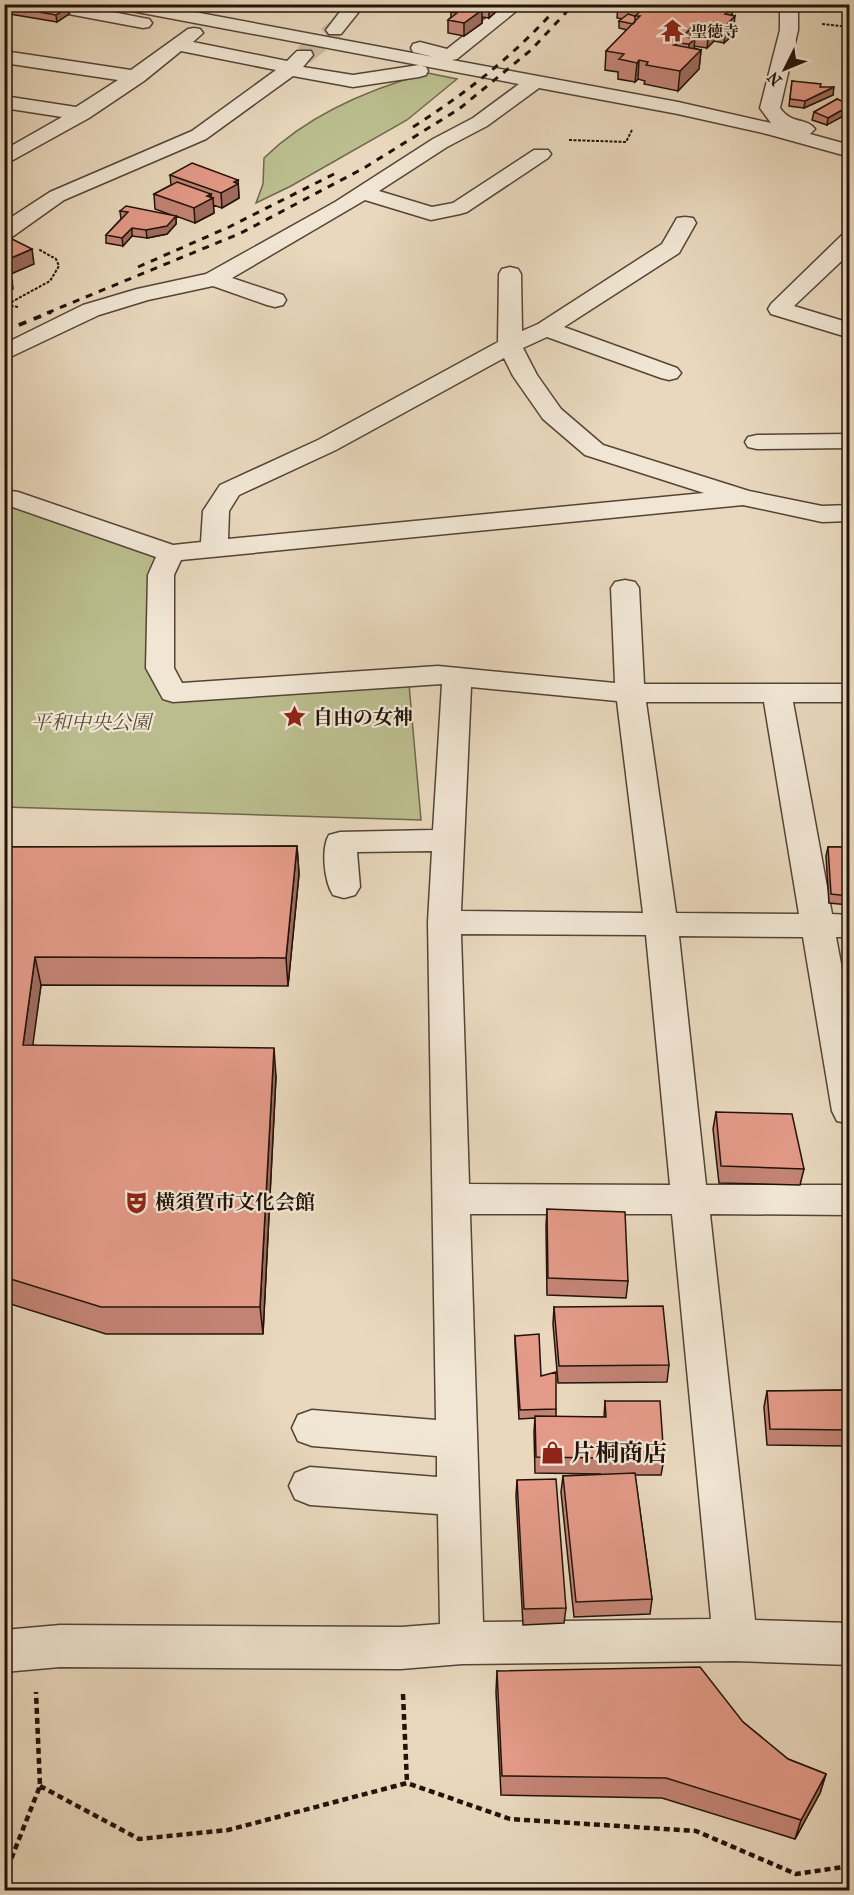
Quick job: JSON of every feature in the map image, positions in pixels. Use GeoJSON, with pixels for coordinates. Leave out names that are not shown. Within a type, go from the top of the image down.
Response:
{"type":"FeatureCollection","features":[{"type":"Feature","properties":{"kind":"street"},"geometry":{"type":"LineString","coordinates":[[42,4],[194,33],[353,81],[419,71]]}},
{"type":"Feature","properties":{"kind":"street"},"geometry":{"type":"LineString","coordinates":[[121,4],[690,111],[771,129],[849,151]]}},
{"type":"Feature","properties":{"kind":"street"},"geometry":{"type":"LineString","coordinates":[[189,4],[246,12],[450,55],[516,4]]}},
{"type":"Feature","properties":{"kind":"street"},"geometry":{"type":"LineString","coordinates":[[335,30],[356,4]]}},
{"type":"Feature","properties":{"kind":"street"},"geometry":{"type":"LineString","coordinates":[[466,69],[533,4]]}},
{"type":"Feature","properties":{"kind":"street"},"geometry":{"type":"LineString","coordinates":[[789,4],[789,30],[770,108],[779,121],[849,143]]}},
{"type":"Feature","properties":{"kind":"street"},"geometry":{"type":"LineString","coordinates":[[8,155],[82,114],[137,77],[194,33]]}},
{"type":"Feature","properties":{"kind":"street"},"geometry":{"type":"LineString","coordinates":[[178,45],[295,64]]}},
{"type":"Feature","properties":{"kind":"street"},"geometry":{"type":"LineString","coordinates":[[4,57],[137,77]]}},
{"type":"Feature","properties":{"kind":"street"},"geometry":{"type":"LineString","coordinates":[[5,231],[57,196],[198,135],[295,64]]}},
{"type":"Feature","properties":{"kind":"street"},"geometry":{"type":"LineString","coordinates":[[4,353],[91,310],[145,294],[187,287],[214,279],[363,193],[440,143],[480,122],[534,82]]}},
{"type":"Feature","properties":{"kind":"street"},"geometry":{"type":"LineString","coordinates":[[4,102],[82,114]]}},
{"type":"Feature","properties":{"kind":"street"},"geometry":{"type":"LineString","coordinates":[[363,193],[431,214],[460,208],[541,154]]}},
{"type":"Feature","properties":{"kind":"street"},"geometry":{"type":"LineString","coordinates":[[214,547],[216,511],[229,490],[327,445],[510,345],[546,329],[671,248],[685,223]]}},
{"type":"Feature","properties":{"kind":"street"},"geometry":{"type":"LineString","coordinates":[[849,240],[779,309],[849,331]]}},
{"type":"Feature","properties":{"kind":"street"},"geometry":{"type":"LineString","coordinates":[[510,274],[510,345],[525,376],[552,414],[594,450],[742,497],[822,514],[849,513]]}},
{"type":"Feature","properties":{"kind":"street"},"geometry":{"type":"LineString","coordinates":[[214,279],[275,300]]}},
{"type":"Feature","properties":{"kind":"street"},"geometry":{"type":"LineString","coordinates":[[546,329],[604,348],[669,374]]}},
{"type":"Feature","properties":{"kind":"street"},"geometry":{"type":"LineString","coordinates":[[757,442],[849,441]]}},
{"type":"Feature","properties":{"kind":"street"},"geometry":{"type":"LineString","coordinates":[[9,498],[171,553],[742,497]]}},
{"type":"Feature","properties":{"kind":"street"},"geometry":{"type":"LineString","coordinates":[[171,553],[161,575],[160,668],[173,693],[457,675],[630,693],[849,693]]}},
{"type":"Feature","properties":{"kind":"street"},"geometry":{"type":"LineString","coordinates":[[625,588],[630,693],[661,924],[735,1640]]}},
{"type":"Feature","properties":{"kind":"street"},"geometry":{"type":"LineString","coordinates":[[457,675],[444,922],[462,1643]]}},
{"type":"Feature","properties":{"kind":"street"},"geometry":{"type":"LineString","coordinates":[[777,693],[849,1111]]}},
{"type":"Feature","properties":{"kind":"street"},"geometry":{"type":"LineString","coordinates":[[344,886],[340,842],[447,840]]}},
{"type":"Feature","properties":{"kind":"street"},"geometry":{"type":"LineString","coordinates":[[444,922],[849,926]]}},
{"type":"Feature","properties":{"kind":"street"},"geometry":{"type":"LineString","coordinates":[[450,1199],[849,1200]]}},
{"type":"Feature","properties":{"kind":"street"},"geometry":{"type":"LineString","coordinates":[[312,1428],[456,1440]]}},
{"type":"Feature","properties":{"kind":"street"},"geometry":{"type":"LineString","coordinates":[[310,1486],[459,1497]]}},
{"type":"Feature","properties":{"kind":"street"},"geometry":{"type":"LineString","coordinates":[[20,1650],[60,1646],[400,1648],[462,1643],[735,1640],[849,1644]]}},
{"type":"Feature","properties":{"kind":"path"},"geometry":{"type":"LineString","coordinates":[[568,140],[615,142]]}},
{"type":"Feature","properties":{"kind":"path"},"geometry":{"type":"LineString","coordinates":[[24,305],[15,308],[6,305],[50,281],[59,266],[56,259]]}},
{"type":"Feature","properties":{"kind":"path"},"geometry":{"type":"LineString","coordinates":[[4,408],[8,414],[4,426]]}},
{"type":"Feature","properties":{"kind":"path"},"geometry":{"type":"LineString","coordinates":[[400,1648],[407,1783]]}},
{"type":"Feature","properties":{"kind":"path"},"geometry":{"type":"LineString","coordinates":[[4,1877],[40,1786],[20,1650]]}},
{"type":"Feature","properties":{"kind":"path"},"geometry":{"type":"LineString","coordinates":[[40,1786],[139,1839],[228,1830],[407,1783],[510,1819],[696,1831],[796,1874],[849,1866]]}},
{"type":"Feature","properties":{"kind":"green space"},"geometry":{"type":"Polygon","coordinates":[[[428,73],[457,79],[407,120],[291,186],[256,203],[263,184],[264,158],[281,143],[340,105],[406,79],[428,73]]]}},
{"type":"Feature","properties":{"kind":"green space","name":"平和中央公園"},"geometry":{"type":"Polygon","coordinates":[[[5,503],[166,559],[173,692],[408,673],[421,820],[5,807],[5,503]]]}},
{"type":"Feature","properties":{"kind":"building"},"geometry":{"type":"Polygon","coordinates":[[[5,4],[54,4],[68,7],[56,15],[4,6],[5,4]]]}},
{"type":"Feature","properties":{"kind":"building"},"geometry":{"type":"Polygon","coordinates":[[[618,4],[657,4],[649,11],[618,4]]]}},
{"type":"Feature","properties":{"kind":"building"},"geometry":{"type":"Polygon","coordinates":[[[657,4],[715,4],[733,8],[725,14],[735,16],[726,25],[716,23],[709,29],[692,27],[683,36],[695,39],[689,44],[674,45],[701,50],[680,71],[646,65],[648,62],[639,60],[637,63],[619,59],[624,54],[606,51],[640,16],[635,16],[642,10],[650,11],[657,4]]]}},
{"type":"Feature","properties":{"kind":"building"},"geometry":{"type":"Polygon","coordinates":[[[461,5],[482,10],[464,23],[448,20],[457,13],[451,12],[461,5]]]}},
{"type":"Feature","properties":{"kind":"building"},"geometry":{"type":"Polygon","coordinates":[[[628,14],[635,16],[633,24],[619,21],[628,14]]]}},
{"type":"Feature","properties":{"kind":"building"},"geometry":{"type":"Polygon","coordinates":[[[792,81],[821,84],[820,87],[834,87],[805,101],[790,99],[792,81]]]}},
{"type":"Feature","properties":{"kind":"building"},"geometry":{"type":"Polygon","coordinates":[[[837,99],[849,106],[828,118],[814,112],[837,99]]]}},
{"type":"Feature","properties":{"kind":"building"},"geometry":{"type":"Polygon","coordinates":[[[192,163],[238,180],[234,182],[238,184],[221,193],[170,175],[192,163]]]}},
{"type":"Feature","properties":{"kind":"building"},"geometry":{"type":"Polygon","coordinates":[[[177,182],[211,194],[207,196],[213,198],[194,208],[154,194],[177,182]]]}},
{"type":"Feature","properties":{"kind":"building"},"geometry":{"type":"Polygon","coordinates":[[[126,206],[176,216],[167,226],[146,230],[132,228],[122,238],[106,235],[128,212],[120,211],[126,206]]]}},
{"type":"Feature","properties":{"kind":"building"},"geometry":{"type":"Polygon","coordinates":[[[4,237],[32,249],[4,261],[4,237]]]}},
{"type":"Feature","properties":{"kind":"building"},"geometry":{"type":"Polygon","coordinates":[[[4,275],[12,280],[4,283],[4,275]]]}},
{"type":"Feature","properties":{"kind":"building","name":"横須賀市文化会館"},"geometry":{"type":"Polygon","coordinates":[[[297,846],[286,958],[35,957],[23,1045],[274,1048],[260,1307],[101,1307],[4,1277],[4,847],[297,846]]]}},
{"type":"Feature","properties":{"kind":"building"},"geometry":{"type":"Polygon","coordinates":[[[828,847],[849,847],[849,896],[831,894],[828,847]]]}},
{"type":"Feature","properties":{"kind":"building"},"geometry":{"type":"Polygon","coordinates":[[[716,1112],[792,1114],[804,1169],[721,1166],[716,1112]]]}},
{"type":"Feature","properties":{"kind":"building"},"geometry":{"type":"Polygon","coordinates":[[[547,1209],[625,1212],[628,1281],[548,1278],[547,1209]]]}},
{"type":"Feature","properties":{"kind":"building"},"geometry":{"type":"Polygon","coordinates":[[[663,1306],[669,1365],[559,1366],[554,1307],[663,1306]]]}},
{"type":"Feature","properties":{"kind":"building"},"geometry":{"type":"Polygon","coordinates":[[[539,1334],[541,1376],[556,1372],[556,1409],[520,1410],[515,1336],[539,1334]]]}},
{"type":"Feature","properties":{"kind":"building"},"geometry":{"type":"Polygon","coordinates":[[[849,1390],[849,1430],[770,1429],[767,1391],[849,1390]]]}},
{"type":"Feature","properties":{"kind":"building"},"geometry":{"type":"Polygon","coordinates":[[[605,1401],[660,1401],[664,1459],[536,1457],[535,1416],[606,1417],[605,1401]]]}},
{"type":"Feature","properties":{"kind":"building"},"geometry":{"type":"Polygon","coordinates":[[[635,1473],[652,1599],[576,1602],[563,1476],[635,1473]]]}},
{"type":"Feature","properties":{"kind":"building"},"geometry":{"type":"Polygon","coordinates":[[[556,1479],[566,1608],[524,1609],[517,1480],[556,1479]]]}},
{"type":"Feature","properties":{"kind":"building"},"geometry":{"type":"Polygon","coordinates":[[[700,1667],[743,1722],[788,1759],[826,1774],[801,1820],[666,1778],[502,1776],[497,1671],[700,1667]]]}},
{"type":"Feature","properties":{"kind":"tunnel"},"geometry":{"type":"LineString","coordinates":[[304,55],[335,30]]}},
{"type":"Feature","properties":{"kind":"railway"},"geometry":{"type":"LineString","coordinates":[[413,127],[491,71],[527,39],[560,4]]}},
{"type":"Feature","properties":{"kind":"railway"},"geometry":{"type":"LineString","coordinates":[[47,313],[241,233],[364,168],[459,109],[531,50],[574,4]]}},
{"type":"Feature","properties":{"kind":"railway"},"geometry":{"type":"LineString","coordinates":[[138,267],[229,227],[338,172]]}},
{"type":"Feature","properties":{"kind":"railway"},"geometry":{"type":"LineString","coordinates":[[4,331],[51,312]]}},
{"type":"Feature","properties":{"kind":"place","name":"聖徳寺"},"geometry":{"type":"Point","coordinates":[673,31]}},
{"type":"Feature","properties":{"kind":"place","name":"自由の女神"},"geometry":{"type":"Point","coordinates":[295,717]}},
{"type":"Feature","properties":{"kind":"place","name":"横須賀市文化会館"},"geometry":{"type":"Point","coordinates":[137,1202]}},
{"type":"Feature","properties":{"kind":"place","name":"片桐商店"},"geometry":{"type":"Point","coordinates":[553,1453]}}]}
